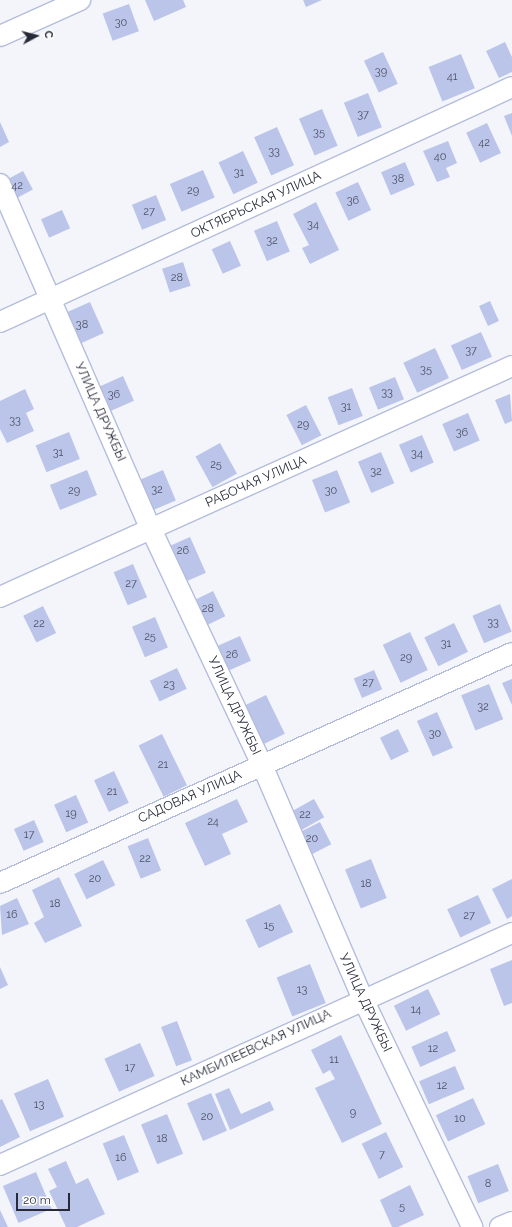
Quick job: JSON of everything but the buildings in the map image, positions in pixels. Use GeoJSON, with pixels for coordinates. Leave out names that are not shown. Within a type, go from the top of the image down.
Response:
{"type":"FeatureCollection","features":[{"type":"Feature","properties":{"kind":"street"},"geometry":{"type":"LineString","coordinates":[[0,36],[80,0]]}},
{"type":"Feature","properties":{"kind":"street","name":"ОКТЯБРЬСКАЯ УЛИЦА"},"geometry":{"type":"LineString","coordinates":[[0,322],[512,87]]}},
{"type":"Feature","properties":{"kind":"street","name":"УЛИЦА ДРУЖБЫ"},"geometry":{"type":"LineString","coordinates":[[0,184],[151,528],[262,765],[362,999],[472,1227]]}},
{"type":"Feature","properties":{"kind":"street","name":"РАБОЧАЯ УЛИЦА"},"geometry":{"type":"LineString","coordinates":[[0,597],[512,366]]}},
{"type":"Feature","properties":{"kind":"street","name":"САДОВАЯ УЛИЦА"},"geometry":{"type":"LineString","coordinates":[[0,883],[512,653]]}},
{"type":"Feature","properties":{"kind":"street","name":"КАМБИЛЕЕВСКАЯ УЛИЦА"},"geometry":{"type":"LineString","coordinates":[[0,1165],[362,999],[512,933]]}},
{"type":"Feature","properties":{"kind":"street"},"geometry":{"type":"LineString","coordinates":[[500,1227],[512,1222]]}}]}
